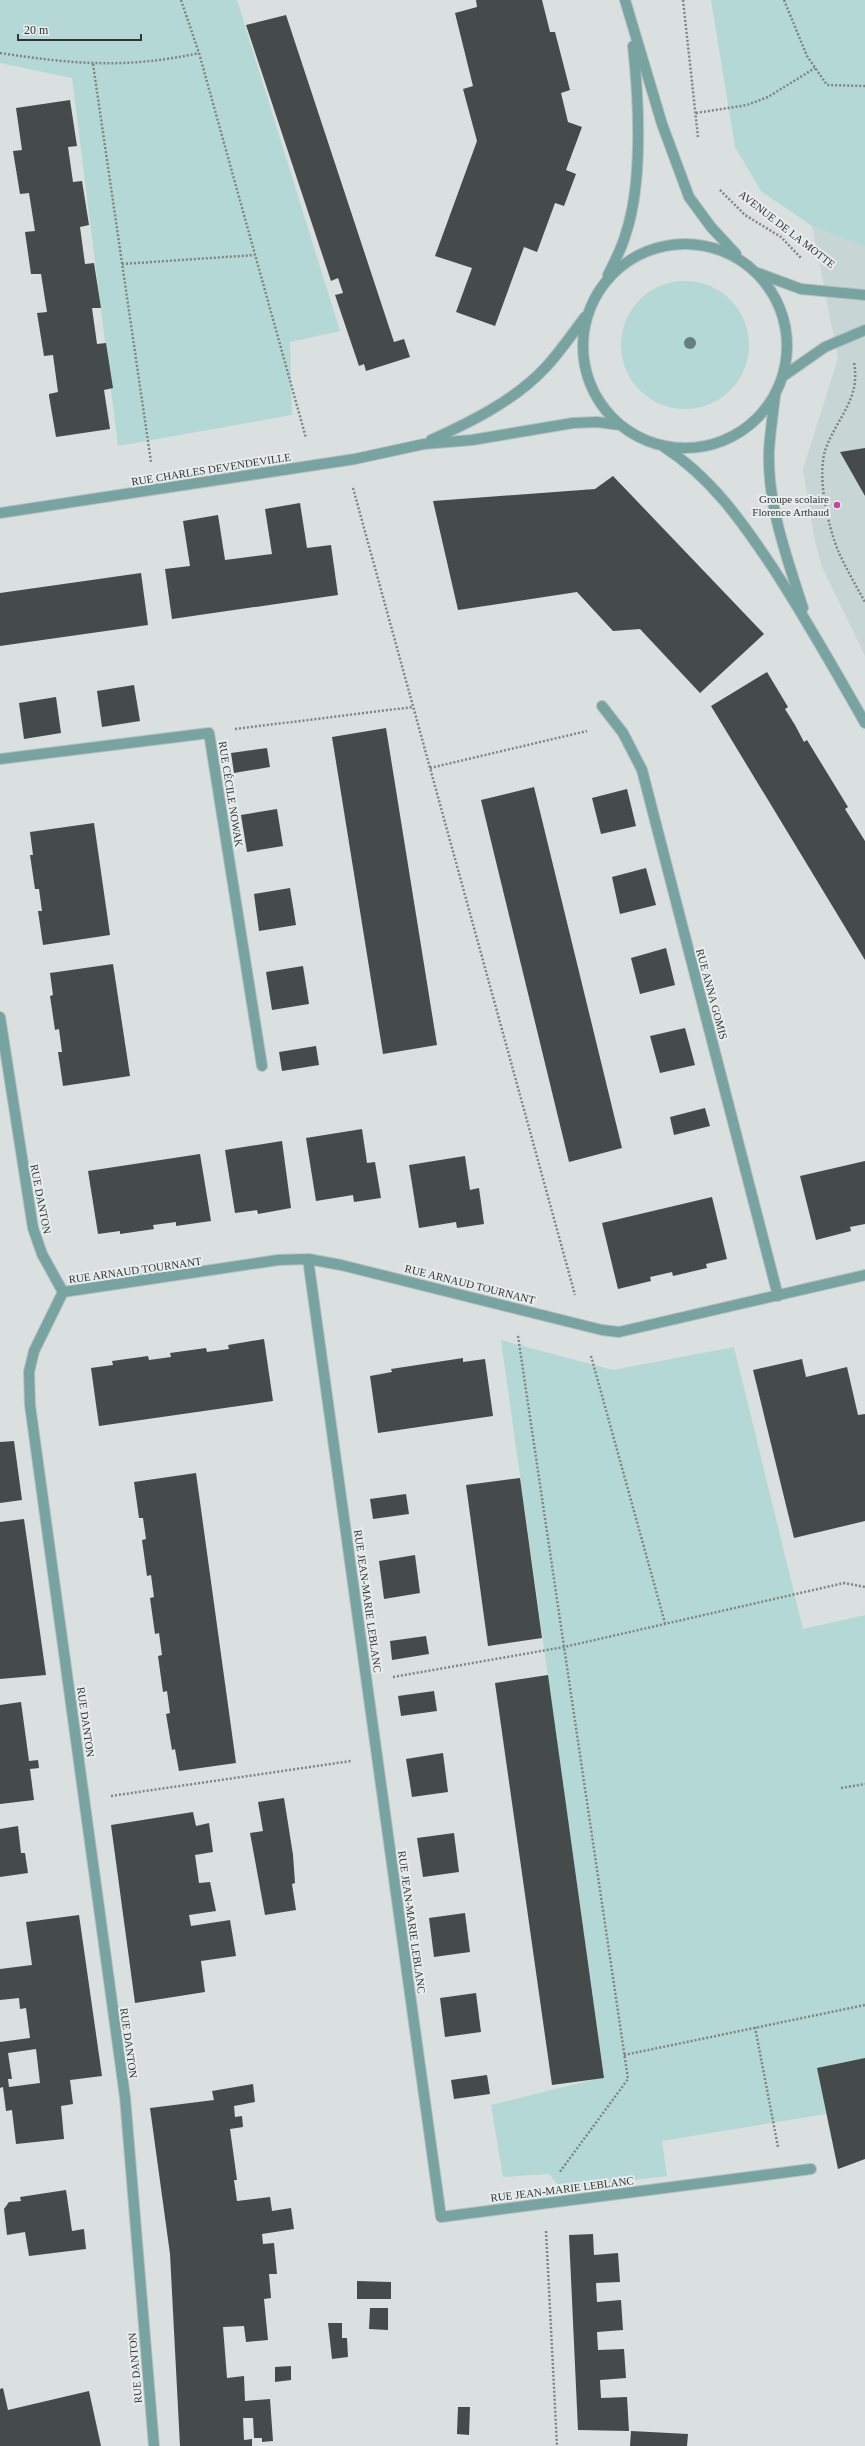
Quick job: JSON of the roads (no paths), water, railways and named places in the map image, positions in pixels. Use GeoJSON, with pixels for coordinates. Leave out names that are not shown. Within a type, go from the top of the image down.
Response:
{"type":"FeatureCollection","features":[{"type":"Feature","properties":{"kind":"street"},"geometry":{"type":"LineString","coordinates":[[625,0],[662,124],[689,197],[711,227],[742,260],[756,272],[778,303],[784,321],[786,358],[782,377],[775,394],[764,410],[751,423],[730,437],[700,447],[663,446],[647,441],[620,425],[597,399],[584,367],[583,332],[587,314],[605,281],[626,233],[635,181],[637,80],[630,20]]}},
{"type":"Feature","properties":{"kind":"street"},"geometry":{"type":"LineString","coordinates":[[605,281],[634,257],[651,249],[670,244],[688,243],[707,245],[725,251],[742,260]]}},
{"type":"Feature","properties":{"kind":"street"},"geometry":{"type":"LineString","coordinates":[[756,272],[801,289],[865,295]]}},
{"type":"Feature","properties":{"kind":"street","name":"RUE CHARLES DEVENDEVILLE"},"geometry":{"type":"LineString","coordinates":[[424,444],[480,416],[529,382],[545,368],[587,314]]}},
{"type":"Feature","properties":{"kind":"street"},"geometry":{"type":"LineString","coordinates":[[782,377],[804,360],[846,338],[865,330]]}},
{"type":"Feature","properties":{"kind":"street"},"geometry":{"type":"LineString","coordinates":[[775,394],[769,452],[771,478],[780,534],[806,619]]}},
{"type":"Feature","properties":{"kind":"street","name":"RUE CHARLES DEVENDEVILLE"},"geometry":{"type":"LineString","coordinates":[[0,513],[313,466],[424,444],[472,440],[573,423],[597,422],[620,425]]}},
{"type":"Feature","properties":{"kind":"street"},"geometry":{"type":"LineString","coordinates":[[663,446],[698,473],[732,509],[806,619],[865,723]]}},
{"type":"Feature","properties":{"kind":"street","name":"RUE ANNA GOMIS"},"geometry":{"type":"LineString","coordinates":[[602,706],[634,751],[642,770],[778,1296]]}},
{"type":"Feature","properties":{"kind":"street","name":"RUE CÉCILE NOWAK"},"geometry":{"type":"LineString","coordinates":[[0,759],[209,733],[262,1066]]}},
{"type":"Feature","properties":{"kind":"street","name":"RUE DANTON"},"geometry":{"type":"LineString","coordinates":[[0,1017],[33,1228],[42,1254],[63,1292],[34,1351],[30,1372],[30,1405],[125,2097],[154,2446]]}},
{"type":"Feature","properties":{"kind":"street","name":"RUE ARNAUD TOURNANT"},"geometry":{"type":"LineString","coordinates":[[63,1292],[278,1260],[308,1259],[342,1264],[583,1326],[619,1332],[635,1330],[865,1275]]}},
{"type":"Feature","properties":{"kind":"street","name":"RUE JEAN-MARIE LEBLANC"},"geometry":{"type":"LineString","coordinates":[[308,1259],[441,2217],[812,2169]]}},
{"type":"Feature","properties":{"kind":"place","name":"Groupe scolaire Florence Arthaud"},"geometry":{"type":"Point","coordinates":[837,505]}}]}
